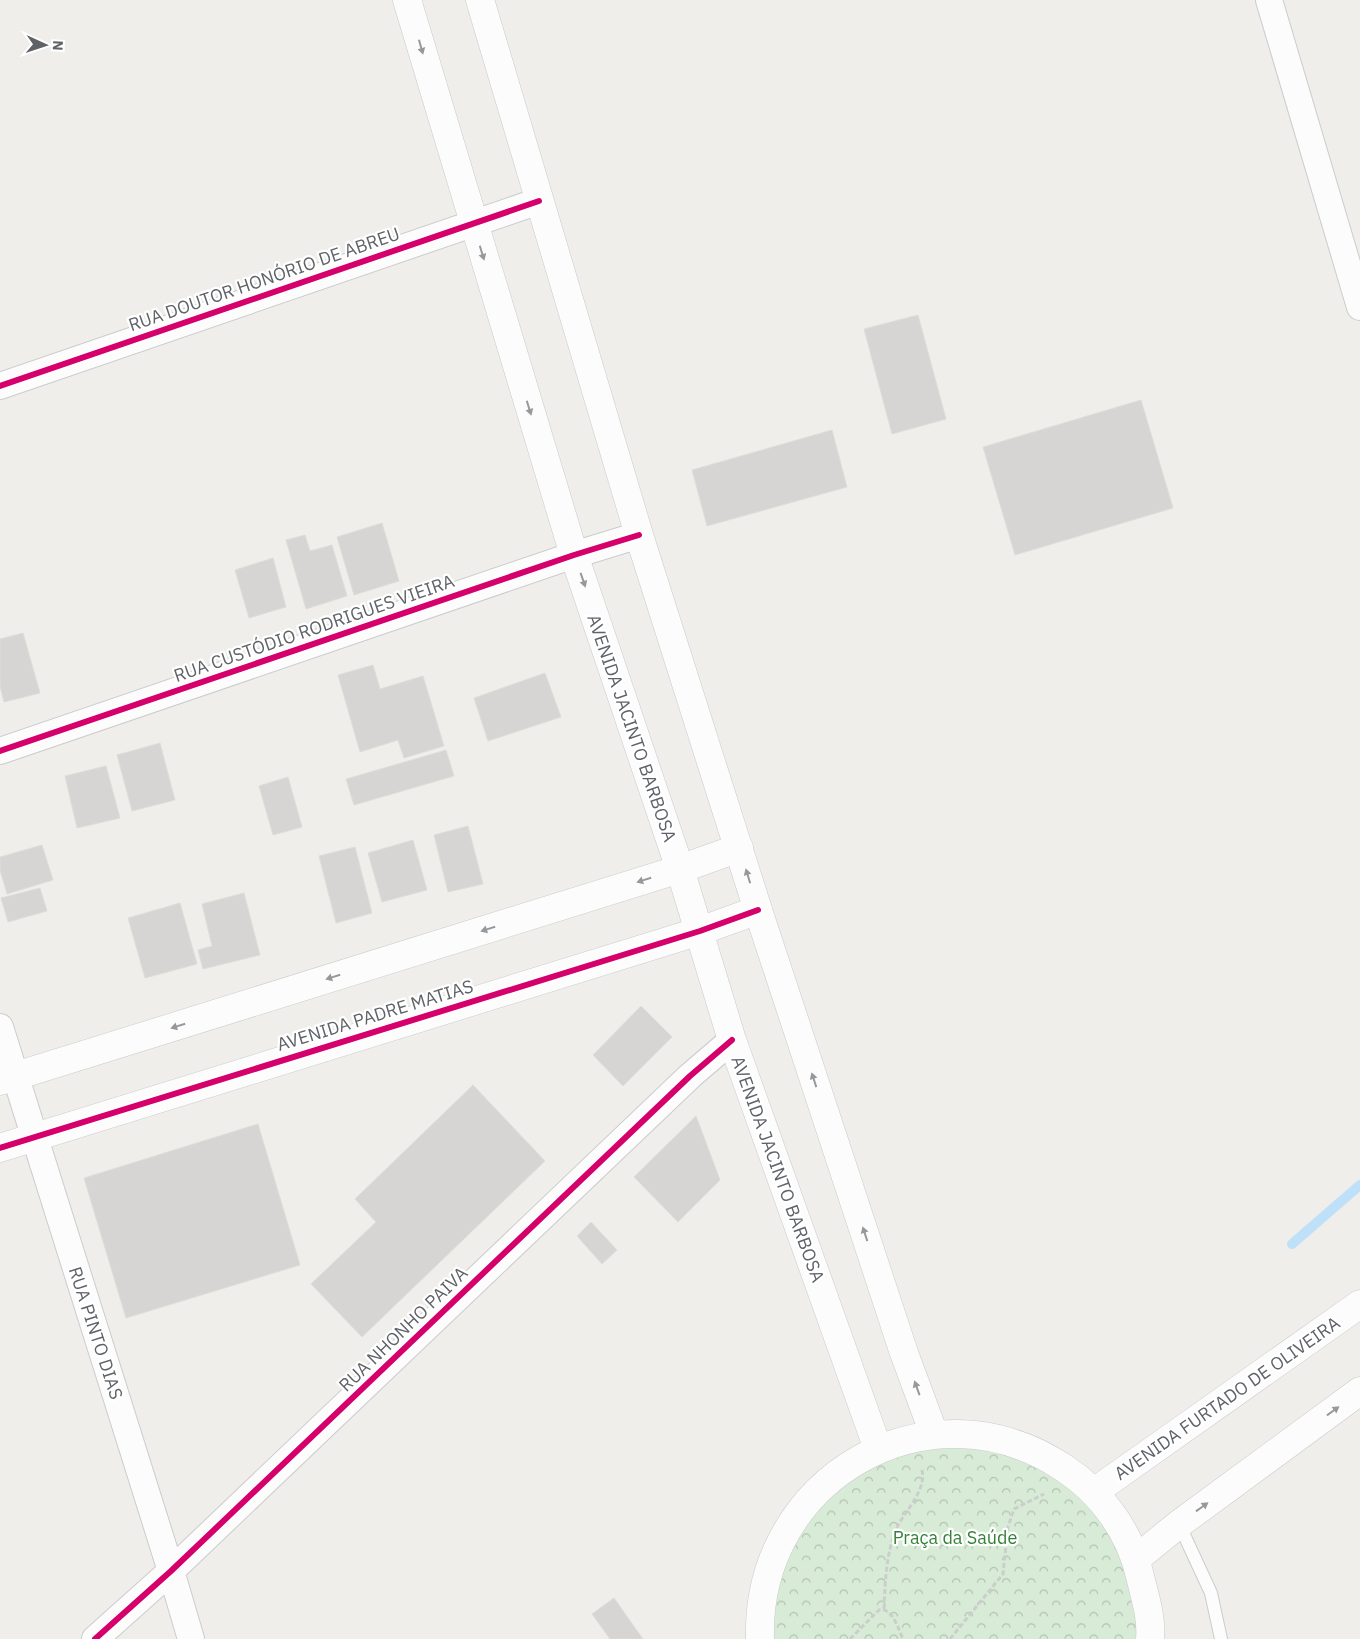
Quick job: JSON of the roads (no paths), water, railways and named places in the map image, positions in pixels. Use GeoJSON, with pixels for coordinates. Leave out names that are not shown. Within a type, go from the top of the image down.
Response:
{"type":"FeatureCollection","features":[{"type":"Feature","properties":{"kind":"main road","name":"AVENIDA JACINTO BARBOSA"},"geometry":{"type":"LineString","coordinates":[[407,0],[574,555],[700,930],[732,1040],[878,1448]]}},
{"type":"Feature","properties":{"kind":"main road"},"geometry":{"type":"LineString","coordinates":[[480,0],[639,535],[758,910],[904,1353],[934,1434]]}},
{"type":"Feature","properties":{"kind":"main road"},"geometry":{"type":"LineString","coordinates":[[7,1079],[680,869],[739,848]]}},
{"type":"Feature","properties":{"kind":"main road","name":"AVENIDA PADRE MATIAS"},"geometry":{"type":"LineString","coordinates":[[0,1148],[700,930],[758,910]]}},
{"type":"Feature","properties":{"kind":"main road","name":"AVENIDA FURTADO DE OLIVEIRA"},"geometry":{"type":"LineString","coordinates":[[1094,1492],[1360,1304]]}},
{"type":"Feature","properties":{"kind":"main road"},"geometry":{"type":"LineString","coordinates":[[1136,1559],[1179,1524],[1360,1391]]}},
{"type":"Feature","properties":{"kind":"main road"},"geometry":{"type":"LineString","coordinates":[[760,1639],[759,1612],[771,1560],[796,1514],[833,1475],[878,1448],[898,1441],[934,1434],[972,1434],[1010,1441],[1046,1456],[1078,1477],[1094,1492],[1122,1528],[1136,1559],[1151,1624],[1150,1639]]}},
{"type":"Feature","properties":{"kind":"street"},"geometry":{"type":"LineString","coordinates":[[1269,0],[1360,307]]}},
{"type":"Feature","properties":{"kind":"street","name":"RUA DOUTOR HONÓRIO DE ABREU"},"geometry":{"type":"LineString","coordinates":[[0,386],[539,201]]}},
{"type":"Feature","properties":{"kind":"street","name":"RUA CUSTÓDIO RODRIGUES VIEIRA"},"geometry":{"type":"LineString","coordinates":[[0,751],[574,555],[639,535]]}},
{"type":"Feature","properties":{"kind":"street","name":"RUA PINTO DIAS"},"geometry":{"type":"LineString","coordinates":[[0,1027],[7,1079],[33,1137],[171,1571],[190,1639]]}},
{"type":"Feature","properties":{"kind":"street","name":"RUA NHONHO PAIVA"},"geometry":{"type":"LineString","coordinates":[[95,1639],[171,1571],[690,1076],[732,1040]]}},
{"type":"Feature","properties":{"kind":"lane"},"geometry":{"type":"LineString","coordinates":[[1179,1524],[1211,1593],[1221,1639]]}},
{"type":"Feature","properties":{"kind":"waterway"},"geometry":{"type":"LineString","coordinates":[[1292,1244],[1360,1185]]}},
{"type":"Feature","properties":{"kind":"park label","name":"Praça da Saúde"},"geometry":{"type":"Point","coordinates":[955,1537]}}]}
